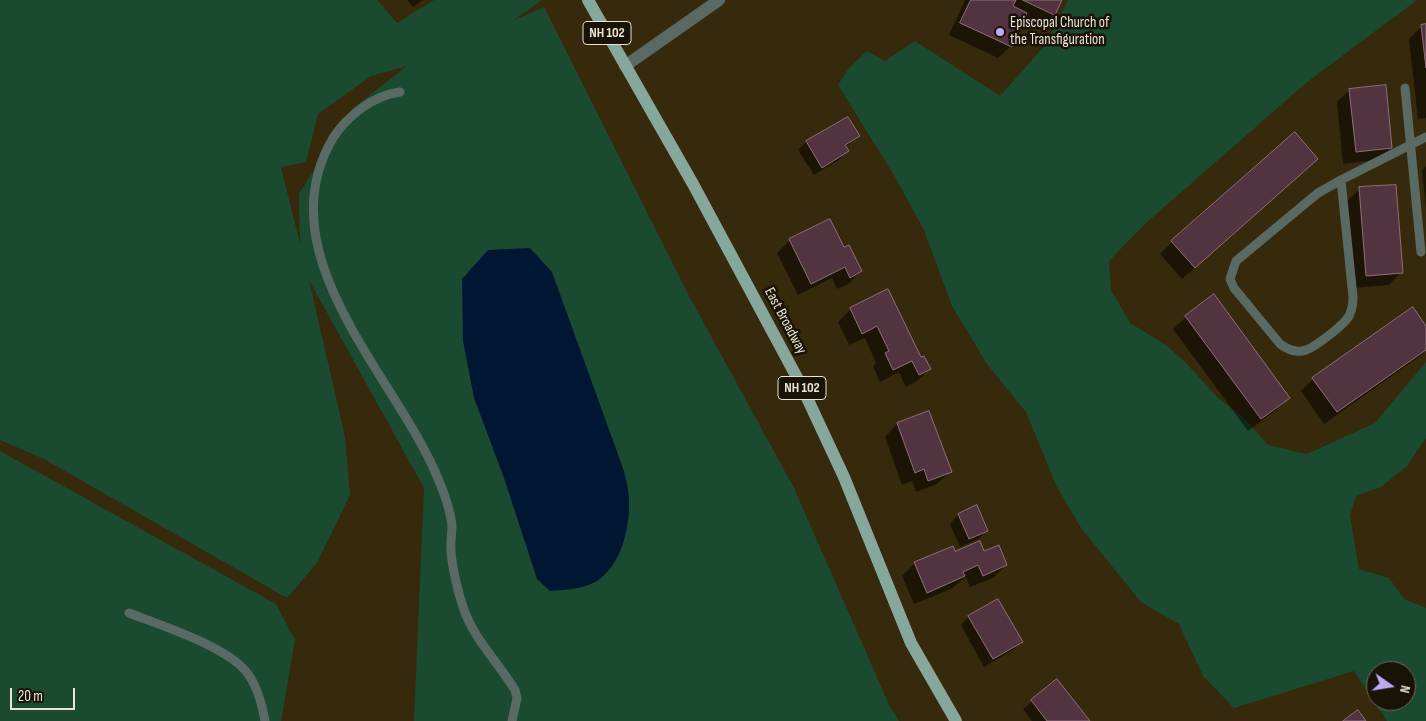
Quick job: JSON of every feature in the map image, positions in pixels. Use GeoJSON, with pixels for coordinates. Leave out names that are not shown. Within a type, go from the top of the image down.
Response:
{"type":"FeatureCollection","features":[{"type":"Feature","properties":{"kind":"main road","name":"East Broadway"},"geometry":{"type":"LineString","coordinates":[[588,0],[693,184],[801,385],[844,477],[910,643],[956,721]]}},
{"type":"Feature","properties":{"kind":"street"},"geometry":{"type":"LineString","coordinates":[[625,66],[719,0]]}},
{"type":"Feature","properties":{"kind":"lane"},"geometry":{"type":"LineString","coordinates":[[1404,88],[1411,144],[1420,252]]}},
{"type":"Feature","properties":{"kind":"lane"},"geometry":{"type":"LineString","coordinates":[[400,92],[374,101],[356,113],[337,133],[325,152],[315,184],[313,214],[325,274],[337,302],[423,446],[440,482],[452,525],[451,552],[463,607],[478,638],[515,690],[517,698],[512,721]]}},
{"type":"Feature","properties":{"kind":"lane"},"geometry":{"type":"LineString","coordinates":[[1341,180],[1353,297],[1352,308],[1348,318],[1341,325],[1305,351],[1288,350],[1280,344],[1234,288],[1230,279],[1232,269],[1245,252],[1318,193],[1341,180],[1426,137]]}},
{"type":"Feature","properties":{"kind":"lane"},"geometry":{"type":"LineString","coordinates":[[129,612],[213,648],[238,663],[248,674],[258,692],[265,721]]}},
{"type":"Feature","properties":{"kind":"green space"},"geometry":{"type":"Polygon","coordinates":[[[0,0],[377,0],[397,23],[434,0],[542,0],[514,20],[544,7],[688,294],[794,488],[890,707],[899,721],[414,721],[424,488],[309,280],[345,437],[350,495],[317,563],[287,598],[44,459],[0,440],[0,0]],[[407,66],[371,76],[318,114],[306,162],[281,167],[300,244],[299,194],[352,109],[407,66]]]}},
{"type":"Feature","properties":{"kind":"green space"},"geometry":{"type":"Polygon","coordinates":[[[1068,0],[1417,0],[1306,83],[1146,223],[1109,261],[1111,290],[1130,323],[1166,345],[1186,363],[1216,396],[1246,420],[1268,445],[1307,454],[1375,423],[1426,362],[1426,438],[1407,466],[1381,487],[1356,496],[1350,515],[1359,569],[1389,578],[1404,599],[1426,608],[1426,721],[1387,721],[1380,711],[1416,711],[1416,661],[1366,661],[1366,689],[1354,671],[1234,708],[1203,676],[1179,624],[1141,602],[1081,528],[1056,485],[1026,412],[987,364],[952,306],[924,230],[894,175],[838,85],[849,68],[867,51],[885,61],[915,41],[1000,96],[1047,43],[1068,0]]]}},
{"type":"Feature","properties":{"kind":"green space"},"geometry":{"type":"Polygon","coordinates":[[[0,451],[276,604],[295,640],[281,721],[0,721],[0,451]]]}},
{"type":"Feature","properties":{"kind":"water"},"geometry":{"type":"Polygon","coordinates":[[[530,248],[552,272],[624,471],[629,496],[629,515],[625,535],[614,563],[596,582],[583,587],[563,590],[550,591],[537,579],[504,478],[474,398],[463,341],[462,279],[488,250],[530,248]]]}},
{"type":"Feature","properties":{"kind":"building","name":"Episcopal Church of the Transfiguration"},"geometry":{"type":"Polygon","coordinates":[[[971,0],[1016,0],[1013,6],[1027,13],[1012,47],[960,23],[971,0]]]}},
{"type":"Feature","properties":{"kind":"building","name":"Episcopal Church of the Transfiguration"},"geometry":{"type":"Polygon","coordinates":[[[1023,0],[1062,0],[1055,15],[1023,0]]]}},
{"type":"Feature","properties":{"kind":"building"},"geometry":{"type":"Polygon","coordinates":[[[1426,24],[1426,68],[1421,25],[1426,24]]]}},
{"type":"Feature","properties":{"kind":"building"},"geometry":{"type":"Polygon","coordinates":[[[1386,85],[1392,148],[1356,152],[1349,89],[1386,85]]]}},
{"type":"Feature","properties":{"kind":"building"},"geometry":{"type":"Polygon","coordinates":[[[848,117],[860,136],[845,145],[849,151],[822,168],[806,141],[848,117]]]}},
{"type":"Feature","properties":{"kind":"building"},"geometry":{"type":"Polygon","coordinates":[[[1295,132],[1318,159],[1195,268],[1171,241],[1295,132]]]}},
{"type":"Feature","properties":{"kind":"building"},"geometry":{"type":"Polygon","coordinates":[[[1396,185],[1403,273],[1366,276],[1359,187],[1396,185]]]}},
{"type":"Feature","properties":{"kind":"building"},"geometry":{"type":"Polygon","coordinates":[[[830,219],[844,247],[849,245],[862,271],[850,278],[845,267],[811,284],[789,239],[830,219]]]}},
{"type":"Feature","properties":{"kind":"building"},"geometry":{"type":"Polygon","coordinates":[[[888,289],[921,357],[924,356],[931,369],[919,375],[912,361],[893,370],[885,353],[889,351],[877,326],[862,334],[850,308],[888,289]]]}},
{"type":"Feature","properties":{"kind":"building"},"geometry":{"type":"Polygon","coordinates":[[[1214,294],[1290,398],[1261,419],[1185,316],[1214,294]]]}},
{"type":"Feature","properties":{"kind":"building"},"geometry":{"type":"Polygon","coordinates":[[[1413,307],[1426,326],[1426,350],[1337,412],[1312,378],[1413,307]]]}},
{"type":"Feature","properties":{"kind":"building"},"geometry":{"type":"Polygon","coordinates":[[[929,411],[952,472],[928,481],[924,469],[915,473],[897,423],[929,411]]]}},
{"type":"Feature","properties":{"kind":"building"},"geometry":{"type":"Polygon","coordinates":[[[977,505],[988,531],[969,539],[958,514],[977,505]]]}},
{"type":"Feature","properties":{"kind":"building"},"geometry":{"type":"Polygon","coordinates":[[[980,541],[984,551],[999,545],[1007,565],[983,576],[978,565],[963,572],[965,576],[927,593],[914,562],[953,546],[955,551],[980,541]]]}},
{"type":"Feature","properties":{"kind":"building"},"geometry":{"type":"Polygon","coordinates":[[[998,599],[1023,642],[993,659],[968,616],[998,599]]]}},
{"type":"Feature","properties":{"kind":"building"},"geometry":{"type":"Polygon","coordinates":[[[1057,679],[1090,721],[1047,721],[1031,700],[1057,679]]]}},
{"type":"Feature","properties":{"kind":"building"},"geometry":{"type":"Polygon","coordinates":[[[1358,710],[1366,721],[1343,721],[1358,710]]]}},
{"type":"Feature","properties":{"kind":"place","name":"Episcopal Church of the Transfiguration"},"geometry":{"type":"Point","coordinates":[1000,32]}}]}
